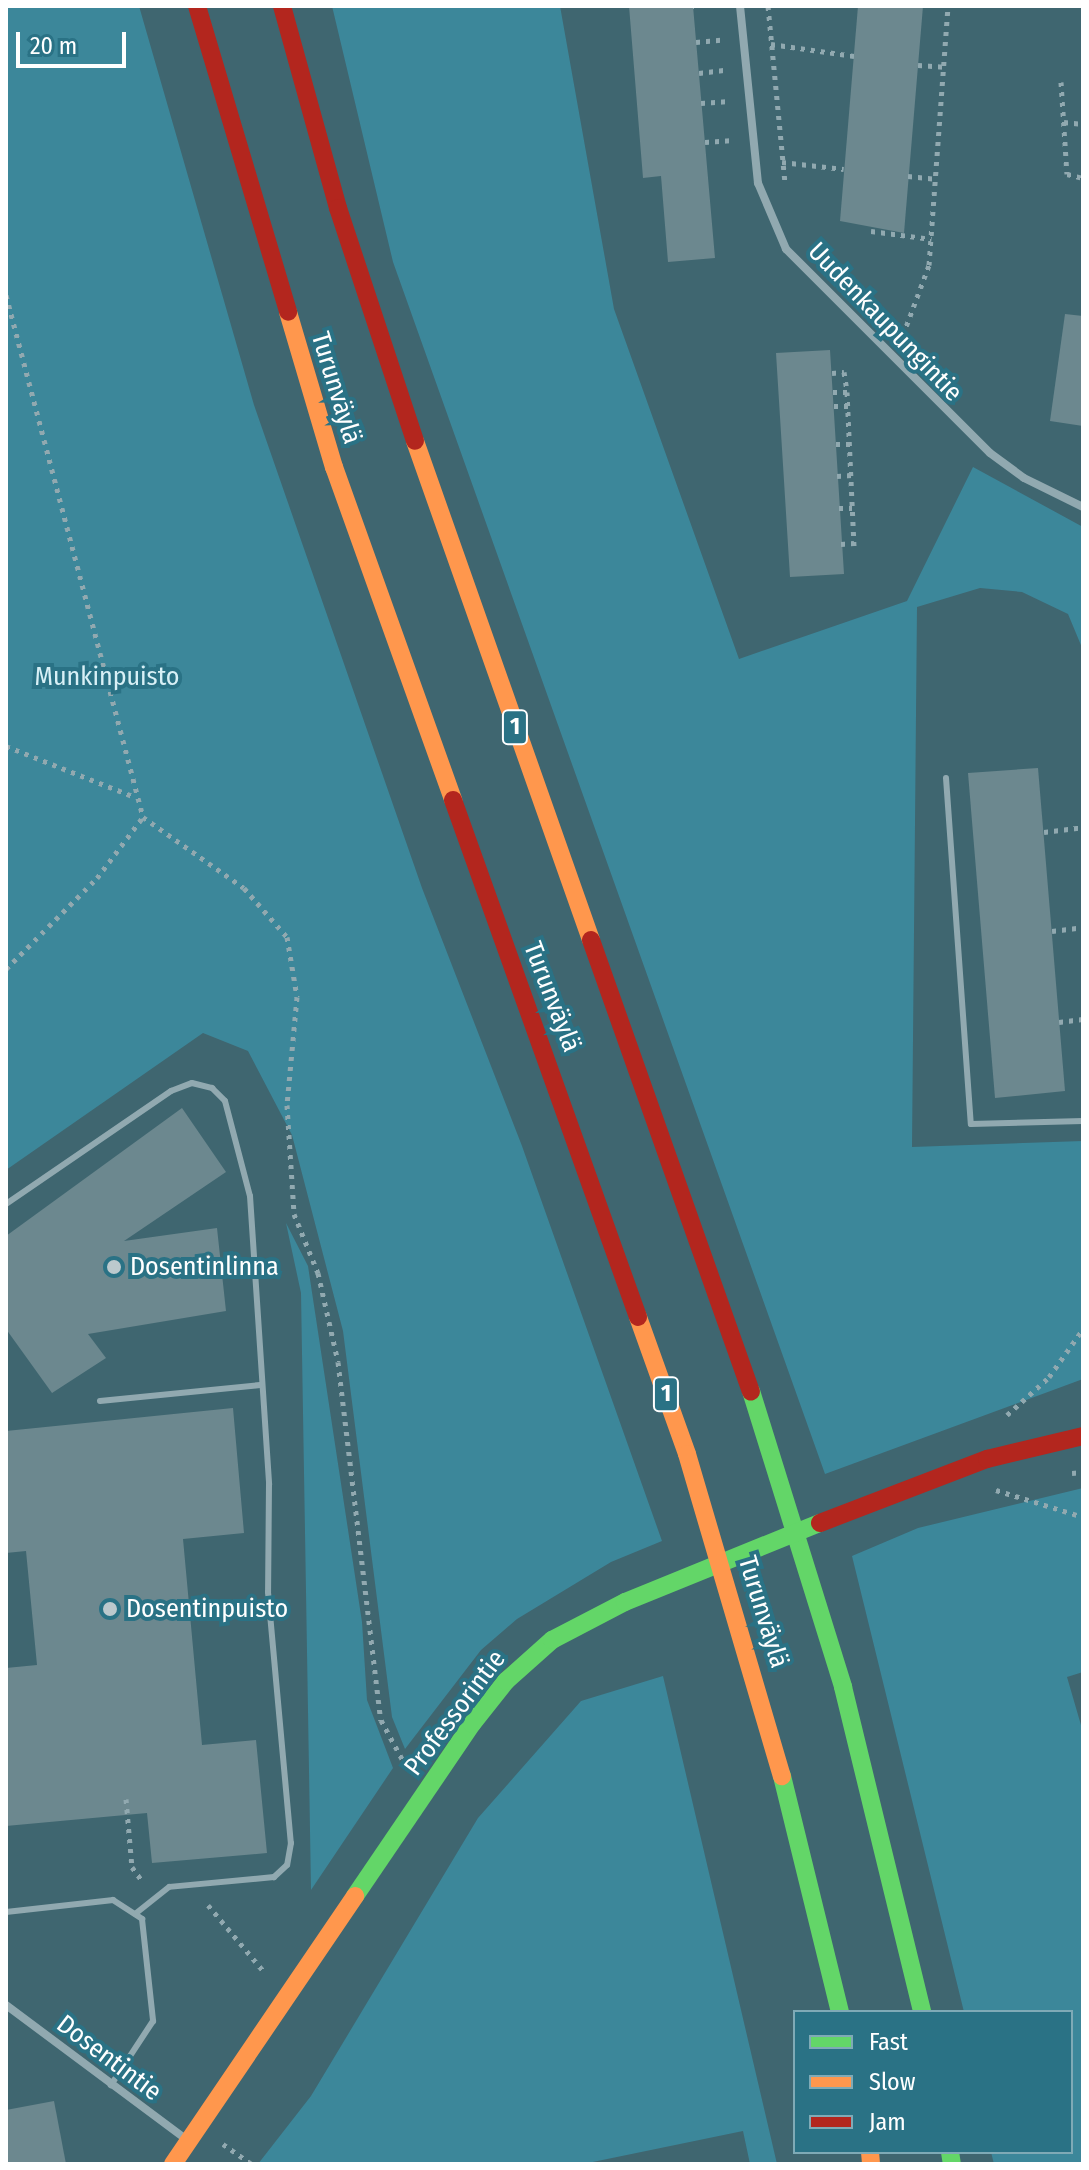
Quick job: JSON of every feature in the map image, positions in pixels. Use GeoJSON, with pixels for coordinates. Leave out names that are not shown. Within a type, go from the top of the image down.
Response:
{"type":"FeatureCollection","features":[{"type":"Feature","properties":{"kind":"main road","name":"Turunväylä"},"geometry":{"type":"LineString","coordinates":[[197,6],[334,467],[687,1454],[765,1706],[840,2010]]}},
{"type":"Feature","properties":{"kind":"main road","name":"1"},"geometry":{"type":"LineString","coordinates":[[282,6],[338,208],[415,443],[769,1441],[843,1687],[922,2010]]}},
{"type":"Feature","properties":{"kind":"main road","name":"Professorintie"},"geometry":{"type":"LineString","coordinates":[[173,2164],[506,1681],[552,1640],[625,1602],[905,1488],[1079,1432]]}},
{"type":"Feature","properties":{"kind":"street","name":"Uudenkaupungintie"},"geometry":{"type":"LineString","coordinates":[[740,6],[755,160],[767,210],[797,263],[891,360],[990,453],[1024,478],[1083,507]]}},
{"type":"Feature","properties":{"kind":"street","name":"Dosentintie"},"geometry":{"type":"LineString","coordinates":[[6,2005],[190,2141]]}},
{"type":"Feature","properties":{"kind":"lane"},"geometry":{"type":"LineString","coordinates":[[946,778],[971,1124],[1083,1121]]}},
{"type":"Feature","properties":{"kind":"lane"},"geometry":{"type":"LineString","coordinates":[[6,1204],[171,1091],[192,1083],[212,1088],[233,1124],[250,1196],[275,1701],[291,1843],[287,1865],[274,1877],[169,1887],[135,1914]]}},
{"type":"Feature","properties":{"kind":"lane"},"geometry":{"type":"LineString","coordinates":[[100,1401],[260,1385]]}},
{"type":"Feature","properties":{"kind":"lane"},"geometry":{"type":"LineString","coordinates":[[6,1912],[113,1900],[142,1919],[153,2021],[111,2085]]}},
{"type":"Feature","properties":{"kind":"path"},"geometry":{"type":"LineString","coordinates":[[768,6],[782,162],[789,200]]}},
{"type":"Feature","properties":{"kind":"path"},"geometry":{"type":"LineString","coordinates":[[891,360],[929,265],[948,6]]}},
{"type":"Feature","properties":{"kind":"path"},"geometry":{"type":"LineString","coordinates":[[696,42],[734,38]]}},
{"type":"Feature","properties":{"kind":"path"},"geometry":{"type":"LineString","coordinates":[[771,44],[854,56]]}},
{"type":"Feature","properties":{"kind":"path"},"geometry":{"type":"LineString","coordinates":[[918,65],[944,67]]}},
{"type":"Feature","properties":{"kind":"path"},"geometry":{"type":"LineString","coordinates":[[699,73],[737,69]]}},
{"type":"Feature","properties":{"kind":"path"},"geometry":{"type":"LineString","coordinates":[[1061,82],[1067,174],[1083,178]]}},
{"type":"Feature","properties":{"kind":"path"},"geometry":{"type":"LineString","coordinates":[[701,103],[739,101]]}},
{"type":"Feature","properties":{"kind":"path"},"geometry":{"type":"LineString","coordinates":[[1064,122],[1083,124]]}},
{"type":"Feature","properties":{"kind":"path"},"geometry":{"type":"LineString","coordinates":[[705,142],[743,139]]}},
{"type":"Feature","properties":{"kind":"path"},"geometry":{"type":"LineString","coordinates":[[782,162],[844,169]]}},
{"type":"Feature","properties":{"kind":"path"},"geometry":{"type":"LineString","coordinates":[[908,176],[935,179]]}},
{"type":"Feature","properties":{"kind":"path"},"geometry":{"type":"LineString","coordinates":[[871,231],[931,239]]}},
{"type":"Feature","properties":{"kind":"path"},"geometry":{"type":"LineString","coordinates":[[6,295],[143,817],[244,888],[287,937],[297,997],[287,1105],[294,1214],[318,1273],[338,1362],[381,1720],[402,1765]]}},
{"type":"Feature","properties":{"kind":"path"},"geometry":{"type":"LineString","coordinates":[[893,322],[915,344]]}},
{"type":"Feature","properties":{"kind":"path"},"geometry":{"type":"LineString","coordinates":[[832,373],[844,372],[852,475],[854,545],[841,544]]}},
{"type":"Feature","properties":{"kind":"path"},"geometry":{"type":"LineString","coordinates":[[833,392],[847,392]]}},
{"type":"Feature","properties":{"kind":"path"},"geometry":{"type":"LineString","coordinates":[[834,406],[848,406]]}},
{"type":"Feature","properties":{"kind":"path"},"geometry":{"type":"LineString","coordinates":[[836,444],[850,444]]}},
{"type":"Feature","properties":{"kind":"path"},"geometry":{"type":"LineString","coordinates":[[837,476],[852,475]]}},
{"type":"Feature","properties":{"kind":"path"},"geometry":{"type":"LineString","coordinates":[[839,508],[852,508]]}},
{"type":"Feature","properties":{"kind":"path"},"geometry":{"type":"LineString","coordinates":[[6,746],[136,798]]}},
{"type":"Feature","properties":{"kind":"path"},"geometry":{"type":"LineString","coordinates":[[6,969],[97,878],[143,817]]}},
{"type":"Feature","properties":{"kind":"path"},"geometry":{"type":"LineString","coordinates":[[1044,832],[1083,827]]}},
{"type":"Feature","properties":{"kind":"path"},"geometry":{"type":"LineString","coordinates":[[1052,931],[1083,927]]}},
{"type":"Feature","properties":{"kind":"path"},"geometry":{"type":"LineString","coordinates":[[1059,1022],[1083,1019]]}},
{"type":"Feature","properties":{"kind":"path"},"geometry":{"type":"LineString","coordinates":[[1007,1415],[1049,1377],[1083,1329]]}},
{"type":"Feature","properties":{"kind":"path"},"geometry":{"type":"LineString","coordinates":[[995,1489],[1083,1517]]}},
{"type":"Feature","properties":{"kind":"path"},"geometry":{"type":"LineString","coordinates":[[241,2156],[252,2164]]}},
{"type":"Feature","properties":{"kind":"green space","name":"Munkinpuisto"},"geometry":{"type":"Polygon","coordinates":[[[6,6],[139,6],[254,405],[422,888],[522,1146],[662,1541],[611,1562],[517,1619],[481,1650],[405,1749],[392,1717],[343,1331],[292,1135],[248,1051],[203,1033],[6,1170],[6,6]]]}},
{"type":"Feature","properties":{"kind":"green space"},"geometry":{"type":"Polygon","coordinates":[[[332,6],[560,6],[614,309],[739,659],[907,601],[973,467],[1083,527],[1083,650],[1068,614],[1022,592],[980,588],[917,607],[912,1147],[1083,1141],[1083,1379],[825,1474],[393,262],[332,6]]]}},
{"type":"Feature","properties":{"kind":"green space"},"geometry":{"type":"Polygon","coordinates":[[[286,1223],[308,1266],[362,1622],[367,1700],[393,1768],[311,1890],[301,1293],[286,1223]]]}},
{"type":"Feature","properties":{"kind":"green space"},"geometry":{"type":"Polygon","coordinates":[[[1083,1488],[1083,1672],[1067,1677],[1083,1732],[1083,2164],[994,2164],[992,2154],[1073,2154],[1073,2010],[964,2010],[852,1556],[918,1528],[1083,1488]]]}},
{"type":"Feature","properties":{"kind":"green space"},"geometry":{"type":"Polygon","coordinates":[[[663,1676],[777,2164],[750,2164],[743,2131],[583,2164],[258,2164],[311,2096],[478,1818],[581,1701],[663,1676]]]}},
{"type":"Feature","properties":{"kind":"building"},"geometry":{"type":"Polygon","coordinates":[[[629,6],[693,6],[715,258],[668,262],[661,176],[643,178],[629,6]]]}},
{"type":"Feature","properties":{"kind":"building"},"geometry":{"type":"Polygon","coordinates":[[[858,6],[923,6],[904,233],[840,221],[858,6]]]}},
{"type":"Feature","properties":{"kind":"building"},"geometry":{"type":"Polygon","coordinates":[[[1065,314],[1083,316],[1083,426],[1050,421],[1065,314]]]}},
{"type":"Feature","properties":{"kind":"building"},"geometry":{"type":"Polygon","coordinates":[[[830,350],[844,574],[790,577],[776,353],[830,350]]]}},
{"type":"Feature","properties":{"kind":"building"},"geometry":{"type":"Polygon","coordinates":[[[1038,768],[1065,1091],[995,1098],[968,773],[1038,768]]]}},
{"type":"Feature","properties":{"kind":"building","name":"Dosentinlinna"},"geometry":{"type":"Polygon","coordinates":[[[182,1108],[226,1172],[124,1241],[217,1228],[226,1311],[88,1334],[106,1358],[52,1393],[6,1329],[6,1236],[182,1108]]]}},
{"type":"Feature","properties":{"kind":"building","name":"Dosentinpuisto"},"geometry":{"type":"Polygon","coordinates":[[[233,1408],[244,1533],[183,1539],[202,1745],[256,1740],[267,1853],[152,1863],[147,1813],[6,1826],[6,1668],[37,1665],[26,1551],[6,1553],[6,1431],[233,1408]]]}},
{"type":"Feature","properties":{"kind":"building"},"geometry":{"type":"Polygon","coordinates":[[[54,2101],[66,2164],[6,2164],[6,2110],[54,2101]]]}},
{"type":"Feature","properties":{"kind":"traffic: fast"},"geometry":{"type":"LineString","coordinates":[[751,1391],[843,1687],[922,2010]]}},
{"type":"Feature","properties":{"kind":"traffic: fast"},"geometry":{"type":"LineString","coordinates":[[355,1896],[472,1724],[506,1681],[552,1640],[625,1602],[820,1523]]}},
{"type":"Feature","properties":{"kind":"traffic: fast"},"geometry":{"type":"LineString","coordinates":[[782,1776],[840,2010]]}},
{"type":"Feature","properties":{"kind":"traffic: fast"},"geometry":{"type":"LineString","coordinates":[[950,2154],[952,2164]]}},
{"type":"Feature","properties":{"kind":"traffic: slow"},"geometry":{"type":"LineString","coordinates":[[288,312],[334,467],[453,800]]}},
{"type":"Feature","properties":{"kind":"traffic: slow"},"geometry":{"type":"LineString","coordinates":[[415,441],[591,940]]}},
{"type":"Feature","properties":{"kind":"traffic: slow"},"geometry":{"type":"LineString","coordinates":[[638,1317],[687,1454],[782,1776]]}},
{"type":"Feature","properties":{"kind":"traffic: slow"},"geometry":{"type":"LineString","coordinates":[[173,2164],[355,1896]]}},
{"type":"Feature","properties":{"kind":"traffic: slow"},"geometry":{"type":"LineString","coordinates":[[870,2154],[871,2164]]}},
{"type":"Feature","properties":{"kind":"traffic: jam"},"geometry":{"type":"LineString","coordinates":[[197,6],[288,312]]}},
{"type":"Feature","properties":{"kind":"traffic: jam"},"geometry":{"type":"LineString","coordinates":[[282,6],[338,208],[415,441]]}},
{"type":"Feature","properties":{"kind":"traffic: jam"},"geometry":{"type":"LineString","coordinates":[[453,800],[638,1317]]}},
{"type":"Feature","properties":{"kind":"traffic: jam"},"geometry":{"type":"LineString","coordinates":[[591,940],[751,1391]]}},
{"type":"Feature","properties":{"kind":"traffic: jam"},"geometry":{"type":"LineString","coordinates":[[820,1523],[987,1459],[1083,1436]]}},
{"type":"Feature","properties":{"kind":"place","name":"Dosentinlinna"},"geometry":{"type":"Point","coordinates":[114,1267]}},
{"type":"Feature","properties":{"kind":"place","name":"Dosentinpuisto"},"geometry":{"type":"Point","coordinates":[110,1609]}}]}
